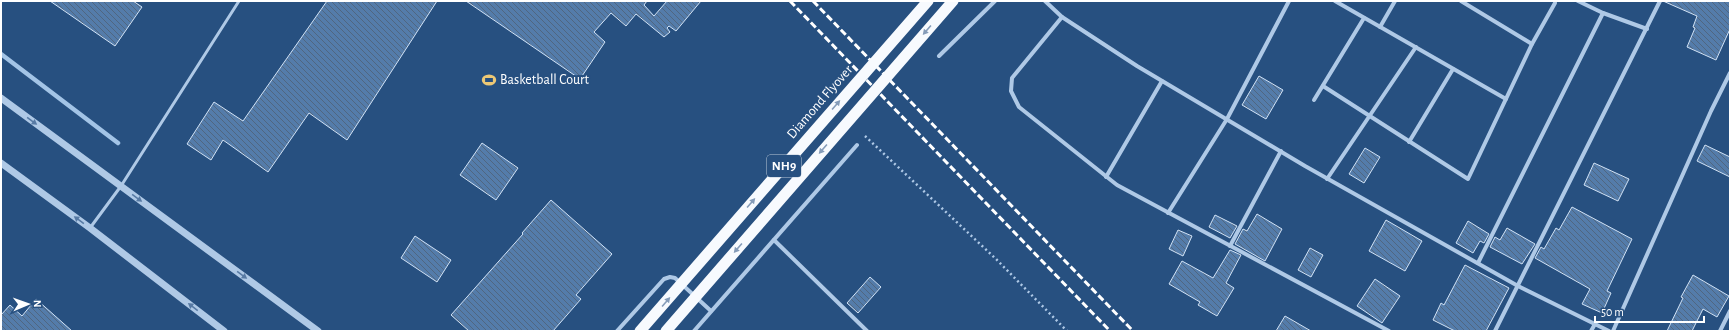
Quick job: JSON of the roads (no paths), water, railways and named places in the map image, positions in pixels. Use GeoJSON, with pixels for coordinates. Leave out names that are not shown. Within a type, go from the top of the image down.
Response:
{"type":"FeatureCollection","features":[{"type":"Feature","properties":{"kind":"highway","name":"Diamond Flyover"},"geometry":{"type":"LineString","coordinates":[[640,331],[928,1]]}},
{"type":"Feature","properties":{"kind":"highway","name":"NH9"},"geometry":{"type":"LineString","coordinates":[[666,331],[953,1]]}},
{"type":"Feature","properties":{"kind":"street"},"geometry":{"type":"LineString","coordinates":[[939,56],[995,1]]}},
{"type":"Feature","properties":{"kind":"street"},"geometry":{"type":"LineString","coordinates":[[1044,1],[1062,17],[1162,81],[1327,179],[1518,286],[1609,331]]}},
{"type":"Feature","properties":{"kind":"street"},"geometry":{"type":"LineString","coordinates":[[1168,213],[1227,119],[1289,1]]}},
{"type":"Feature","properties":{"kind":"street"},"geometry":{"type":"LineString","coordinates":[[1335,1],[1506,99]]}},
{"type":"Feature","properties":{"kind":"street"},"geometry":{"type":"LineString","coordinates":[[1380,27],[1395,1]]}},
{"type":"Feature","properties":{"kind":"street"},"geometry":{"type":"LineString","coordinates":[[1461,1],[1532,44]]}},
{"type":"Feature","properties":{"kind":"street"},"geometry":{"type":"LineString","coordinates":[[1578,1],[1603,13],[1647,29]]}},
{"type":"Feature","properties":{"kind":"street"},"geometry":{"type":"LineString","coordinates":[[1495,331],[1660,1]]}},
{"type":"Feature","properties":{"kind":"street"},"geometry":{"type":"LineString","coordinates":[[1323,86],[1468,179],[1532,44],[1555,3]]}},
{"type":"Feature","properties":{"kind":"street"},"geometry":{"type":"LineString","coordinates":[[1478,263],[1603,13]]}},
{"type":"Feature","properties":{"kind":"street"},"geometry":{"type":"LineString","coordinates":[[1062,17],[1012,78],[1011,90],[1019,106],[1117,185],[1389,331]]}},
{"type":"Feature","properties":{"kind":"street"},"geometry":{"type":"LineString","coordinates":[[1314,100],[1364,18]]}},
{"type":"Feature","properties":{"kind":"street"},"geometry":{"type":"LineString","coordinates":[[1327,179],[1416,47]]}},
{"type":"Feature","properties":{"kind":"street"},"geometry":{"type":"LineString","coordinates":[[1409,142],[1453,69]]}},
{"type":"Feature","properties":{"kind":"street"},"geometry":{"type":"LineString","coordinates":[[1613,331],[1729,76]]}},
{"type":"Feature","properties":{"kind":"street"},"geometry":{"type":"LineString","coordinates":[[1106,177],[1162,81]]}},
{"type":"Feature","properties":{"kind":"street"},"geometry":{"type":"LineString","coordinates":[[1,98],[318,331]]}},
{"type":"Feature","properties":{"kind":"street"},"geometry":{"type":"LineString","coordinates":[[694,331],[857,145]]}},
{"type":"Feature","properties":{"kind":"street"},"geometry":{"type":"LineString","coordinates":[[1230,246],[1281,152]]}},
{"type":"Feature","properties":{"kind":"street"},"geometry":{"type":"LineString","coordinates":[[1,163],[90,228],[224,331]]}},
{"type":"Feature","properties":{"kind":"street"},"geometry":{"type":"LineString","coordinates":[[774,240],[867,331]]}},
{"type":"Feature","properties":{"kind":"street"},"geometry":{"type":"LineString","coordinates":[[617,331],[664,279],[670,277],[675,278],[711,311]]}},
{"type":"Feature","properties":{"kind":"street"},"geometry":{"type":"LineString","coordinates":[[1720,331],[1730,311]]}},
{"type":"Feature","properties":{"kind":"street"},"geometry":{"type":"LineString","coordinates":[[1591,331],[1595,324]]}},
{"type":"Feature","properties":{"kind":"lane"},"geometry":{"type":"LineString","coordinates":[[90,228],[121,186],[239,1]]}},
{"type":"Feature","properties":{"kind":"waterway"},"geometry":{"type":"LineString","coordinates":[[1,54],[118,143]]}},
{"type":"Feature","properties":{"kind":"railway"},"geometry":{"type":"LineString","coordinates":[[790,1],[1110,331]]}},
{"type":"Feature","properties":{"kind":"railway"},"geometry":{"type":"LineString","coordinates":[[813,1],[1133,331]]}},
{"type":"Feature","properties":{"kind":"place","name":"Basketball Court"},"geometry":{"type":"Point","coordinates":[489,80]}}]}
